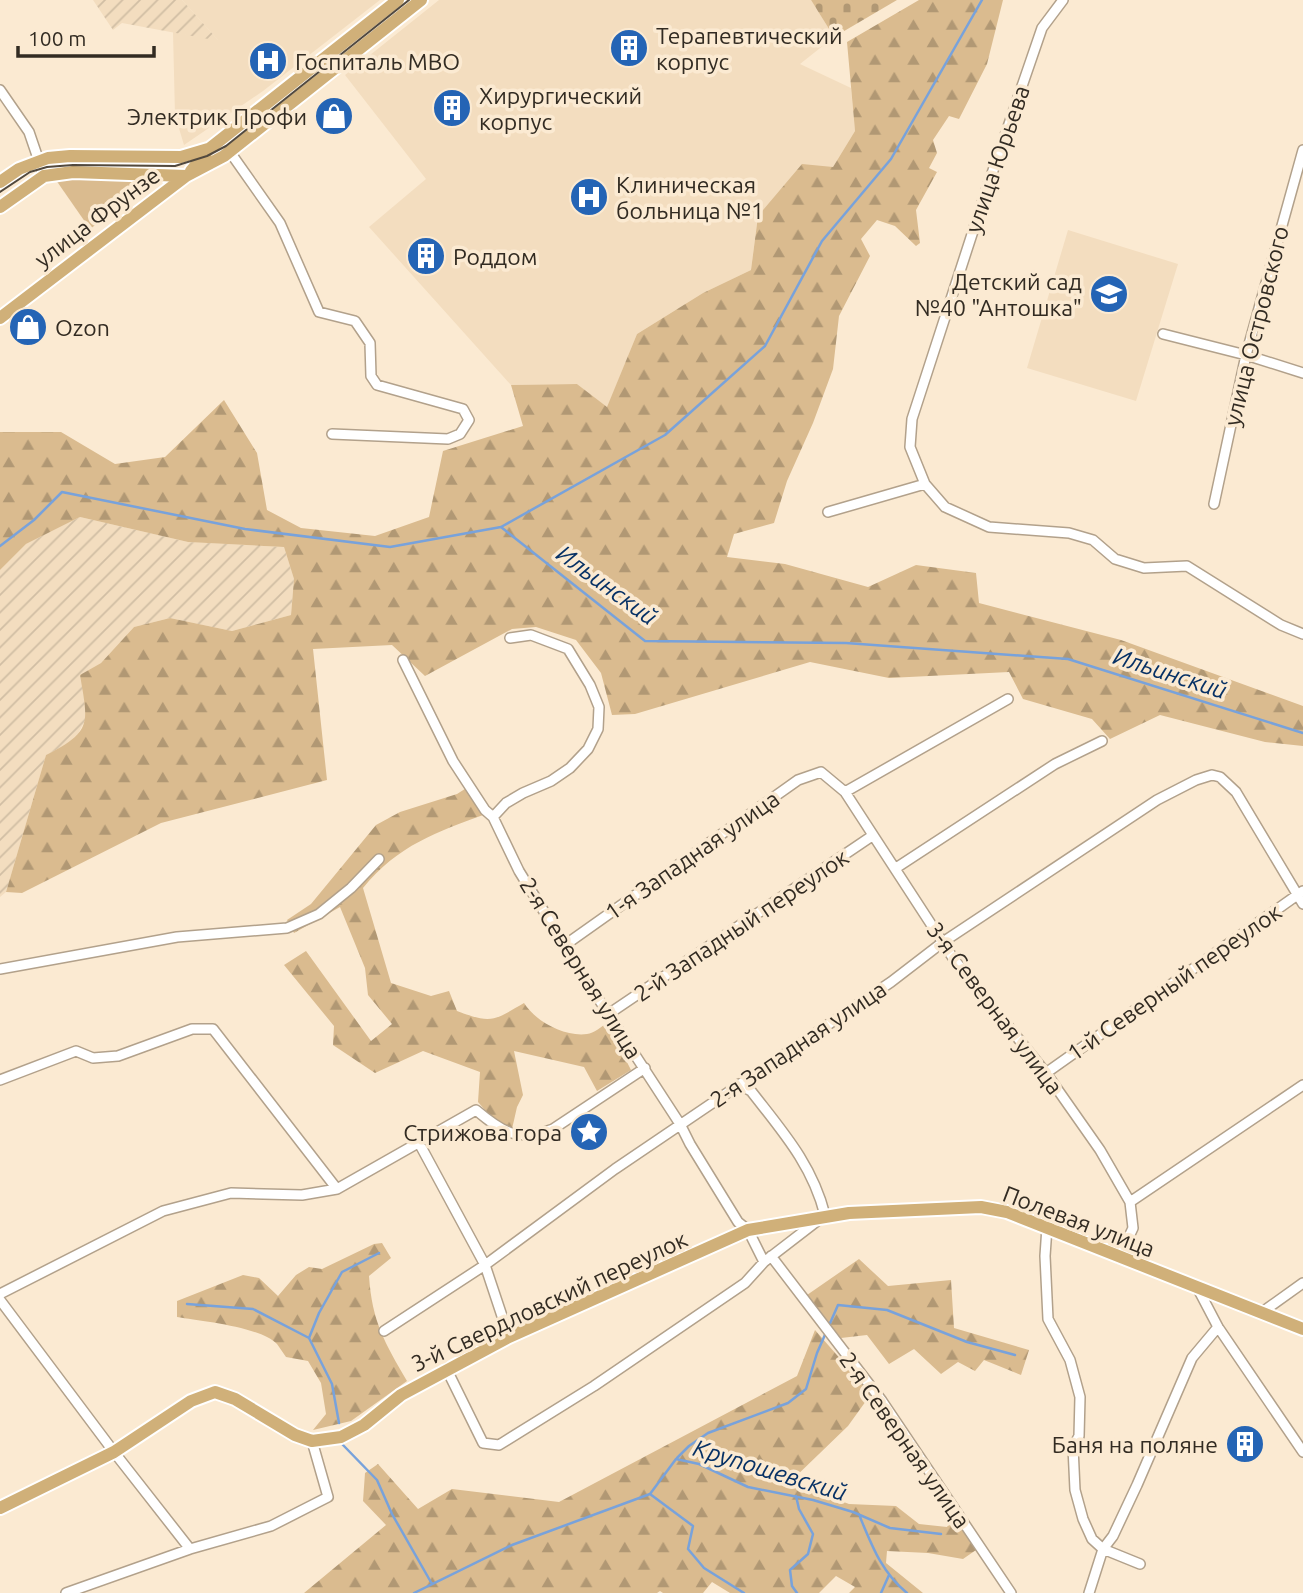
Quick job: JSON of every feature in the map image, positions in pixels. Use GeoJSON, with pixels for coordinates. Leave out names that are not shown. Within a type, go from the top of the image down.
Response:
{"type":"FeatureCollection","features":[{"type":"Feature","properties":{"kind":"main road","name":"улица Фрунзе"},"geometry":{"type":"LineString","coordinates":[[186,176],[209,149],[398,0]]}},
{"type":"Feature","properties":{"kind":"main road","name":"улица Фрунзе"},"geometry":{"type":"LineString","coordinates":[[0,318],[186,176],[230,152],[421,0]]}},
{"type":"Feature","properties":{"kind":"main road"},"geometry":{"type":"LineString","coordinates":[[0,182],[19,169],[39,161],[70,156],[181,157],[209,149]]}},
{"type":"Feature","properties":{"kind":"main road"},"geometry":{"type":"LineString","coordinates":[[0,207],[44,176],[73,172],[186,176]]}},
{"type":"Feature","properties":{"kind":"main road","name":"Полевая улица"},"geometry":{"type":"LineString","coordinates":[[748,1230],[825,1215],[981,1207],[1007,1212],[1047,1227],[1119,1258],[1303,1329]]}},
{"type":"Feature","properties":{"kind":"main road","name":"3-й Свердловский переулок"},"geometry":{"type":"LineString","coordinates":[[312,1441],[341,1437],[364,1425],[401,1395],[509,1338],[748,1230]]}},
{"type":"Feature","properties":{"kind":"main road"},"geometry":{"type":"LineString","coordinates":[[0,1508],[114,1452],[191,1401],[215,1392],[235,1399],[295,1435],[312,1441]]}},
{"type":"Feature","properties":{"kind":"street","name":"улица Юрьева"},"geometry":{"type":"LineString","coordinates":[[925,484],[910,447],[912,419],[1042,28],[1063,0]]}},
{"type":"Feature","properties":{"kind":"street"},"geometry":{"type":"LineString","coordinates":[[0,90],[29,132],[44,176]]}},
{"type":"Feature","properties":{"kind":"street","name":"улица Островского"},"geometry":{"type":"LineString","coordinates":[[1214,504],[1246,355],[1303,150]]}},
{"type":"Feature","properties":{"kind":"street"},"geometry":{"type":"LineString","coordinates":[[230,152],[280,223],[319,312],[355,321],[370,343],[371,376],[377,385],[463,409],[469,420],[460,434],[448,439],[332,433]]}},
{"type":"Feature","properties":{"kind":"street"},"geometry":{"type":"LineString","coordinates":[[1163,334],[1303,373]]}},
{"type":"Feature","properties":{"kind":"street"},"geometry":{"type":"LineString","coordinates":[[828,512],[925,484],[945,506],[989,527],[1069,533],[1093,540],[1115,559],[1144,568],[1187,566],[1281,625],[1303,634]]}},
{"type":"Feature","properties":{"kind":"street"},"geometry":{"type":"LineString","coordinates":[[493,817],[506,803],[551,781],[570,768],[588,749],[598,729],[599,707],[590,684],[568,649],[531,635],[510,638]]}},
{"type":"Feature","properties":{"kind":"street","name":"2-я Северная улица"},"geometry":{"type":"LineString","coordinates":[[403,660],[453,761],[485,810],[493,817],[519,870],[680,1124],[738,1222],[748,1230],[768,1259],[882,1401],[1011,1593]]}},
{"type":"Feature","properties":{"kind":"street"},"geometry":{"type":"LineString","coordinates":[[845,792],[1008,699]]}},
{"type":"Feature","properties":{"kind":"street"},"geometry":{"type":"LineString","coordinates":[[896,868],[1055,764],[1102,741]]}},
{"type":"Feature","properties":{"kind":"street","name":"3-я Северная улица"},"geometry":{"type":"LineString","coordinates":[[821,772],[845,792],[953,958],[1046,1073],[1100,1150],[1130,1202]]}},
{"type":"Feature","properties":{"kind":"street","name":"1-я Западная улица"},"geometry":{"type":"LineString","coordinates":[[565,945],[798,780],[821,772]]}},
{"type":"Feature","properties":{"kind":"street","name":"2-я Западная улица"},"geometry":{"type":"LineString","coordinates":[[384,1331],[485,1265],[680,1124],[891,982],[943,942],[1157,800],[1196,780],[1212,775],[1220,777],[1236,792],[1300,893]]}},
{"type":"Feature","properties":{"kind":"street","name":"2-й Западный переулок"},"geometry":{"type":"LineString","coordinates":[[610,1013],[872,836]]}},
{"type":"Feature","properties":{"kind":"street"},"geometry":{"type":"LineString","coordinates":[[0,969],[177,937],[287,928],[319,915],[379,859]]}},
{"type":"Feature","properties":{"kind":"street"},"geometry":{"type":"LineString","coordinates":[[1300,893],[1303,904]]}},
{"type":"Feature","properties":{"kind":"street","name":"1-й Северный переулок"},"geometry":{"type":"LineString","coordinates":[[1046,1073],[1300,893]]}},
{"type":"Feature","properties":{"kind":"street"},"geometry":{"type":"LineString","coordinates":[[0,1080],[76,1051],[93,1058],[118,1056],[192,1029],[213,1028],[337,1189]]}},
{"type":"Feature","properties":{"kind":"street"},"geometry":{"type":"LineString","coordinates":[[0,1294],[163,1211],[231,1193],[302,1195],[337,1189],[476,1110],[497,1128],[521,1137],[539,1134],[553,1129],[645,1068]]}},
{"type":"Feature","properties":{"kind":"street"},"geometry":{"type":"LineString","coordinates":[[447,1370],[483,1443],[499,1445],[594,1386],[746,1283],[768,1259],[825,1215],[800,1154],[751,1091],[739,1084]]}},
{"type":"Feature","properties":{"kind":"street"},"geometry":{"type":"LineString","coordinates":[[1119,1258],[1133,1228],[1130,1202],[1303,1085]]}},
{"type":"Feature","properties":{"kind":"street"},"geometry":{"type":"LineString","coordinates":[[419,1143],[485,1265],[509,1338]]}},
{"type":"Feature","properties":{"kind":"street"},"geometry":{"type":"LineString","coordinates":[[1047,1227],[1045,1256],[1048,1319],[1070,1360],[1080,1397],[1079,1436],[1073,1447],[1075,1490],[1083,1519],[1092,1539],[1102,1549],[1140,1564]]}},
{"type":"Feature","properties":{"kind":"street"},"geometry":{"type":"LineString","coordinates":[[1261,1313],[1303,1283]]}},
{"type":"Feature","properties":{"kind":"street"},"geometry":{"type":"LineString","coordinates":[[1197,1287],[1218,1327],[1303,1452]]}},
{"type":"Feature","properties":{"kind":"street"},"geometry":{"type":"LineString","coordinates":[[0,1300],[190,1549]]}},
{"type":"Feature","properties":{"kind":"street"},"geometry":{"type":"LineString","coordinates":[[1089,1593],[1102,1549],[1113,1536],[1192,1358],[1218,1327]]}},
{"type":"Feature","properties":{"kind":"street"},"geometry":{"type":"LineString","coordinates":[[66,1593],[190,1549],[271,1527],[328,1497],[312,1441]]}},
{"type":"Feature","properties":{"kind":"shaded area"},"geometry":{"type":"Polygon","coordinates":[[[93,0],[182,0],[219,41],[122,23],[113,30],[93,0]]]}},
{"type":"Feature","properties":{"kind":"shaded area"},"geometry":{"type":"Polygon","coordinates":[[[182,0],[380,0],[263,91],[184,145],[175,115],[173,32],[218,40],[182,0]]]}},
{"type":"Feature","properties":{"kind":"shaded area","name":"Клиническая больница №1"},"geometry":{"type":"Polygon","coordinates":[[[439,0],[811,0],[834,37],[800,64],[851,88],[855,131],[833,167],[758,215],[751,270],[703,293],[637,334],[607,408],[577,384],[511,385],[369,227],[426,179],[345,75],[439,0]]]}},
{"type":"Feature","properties":{"kind":"shaded area","name":"Детский сад №40 \"Антошка\""},"geometry":{"type":"Polygon","coordinates":[[[1068,230],[1178,264],[1136,401],[1027,368],[1068,230]]]}},
{"type":"Feature","properties":{"kind":"shaded area"},"geometry":{"type":"Polygon","coordinates":[[[80,517],[188,542],[284,547],[294,579],[291,615],[232,631],[170,618],[134,627],[101,663],[81,675],[87,717],[74,741],[46,755],[6,892],[0,897],[0,570],[26,544],[80,517]]]}},
{"type":"Feature","properties":{"kind":"green space"},"geometry":{"type":"Polygon","coordinates":[[[811,0],[897,0],[834,37],[811,0]]]}},
{"type":"Feature","properties":{"kind":"green space"},"geometry":{"type":"Polygon","coordinates":[[[919,0],[1003,0],[987,64],[959,119],[949,116],[933,140],[937,153],[929,168],[937,172],[916,210],[920,243],[916,246],[895,226],[877,220],[861,239],[870,256],[839,316],[833,369],[787,481],[774,523],[734,534],[727,557],[785,564],[868,587],[916,565],[976,573],[979,603],[1121,640],[1303,706],[1303,746],[1265,742],[1160,715],[1110,739],[1092,719],[1023,699],[1009,672],[889,678],[810,662],[635,714],[612,715],[601,673],[576,640],[536,627],[512,629],[425,676],[392,645],[313,649],[327,780],[161,823],[22,893],[6,892],[46,755],[72,739],[84,724],[85,704],[80,675],[101,663],[134,627],[170,618],[232,631],[291,615],[294,579],[284,547],[188,542],[80,517],[26,544],[0,570],[0,432],[61,432],[115,464],[165,457],[224,400],[257,453],[267,510],[301,528],[375,536],[429,517],[443,451],[523,426],[511,385],[577,384],[607,407],[637,334],[703,293],[751,270],[758,216],[802,164],[833,167],[855,131],[847,42],[919,0]]]}},
{"type":"Feature","properties":{"kind":"green space"},"geometry":{"type":"Polygon","coordinates":[[[49,170],[150,177],[150,184],[90,229],[49,170]]]}},
{"type":"Feature","properties":{"kind":"green space"},"geometry":{"type":"Polygon","coordinates":[[[468,787],[486,814],[435,834],[404,850],[376,873],[363,888],[391,983],[431,996],[449,991],[457,1011],[478,1018],[492,1019],[524,1003],[543,1022],[561,1031],[590,1033],[607,1023],[631,1070],[597,1091],[584,1067],[514,1051],[523,1095],[512,1129],[492,1118],[478,1102],[480,1072],[423,1051],[375,1073],[333,1045],[334,1026],[284,965],[306,951],[371,1041],[392,1024],[368,995],[365,968],[340,907],[294,933],[287,920],[311,904],[376,825],[400,812],[457,794],[468,787]]]}},
{"type":"Feature","properties":{"kind":"green space"},"geometry":{"type":"Polygon","coordinates":[[[382,1243],[391,1258],[369,1276],[373,1306],[386,1343],[407,1381],[351,1421],[313,1430],[326,1414],[321,1383],[308,1361],[286,1357],[277,1344],[258,1333],[177,1317],[177,1301],[243,1275],[259,1278],[278,1296],[296,1275],[309,1267],[322,1269],[374,1244],[382,1243]]]}},
{"type":"Feature","properties":{"kind":"green space"},"geometry":{"type":"Polygon","coordinates":[[[859,1259],[888,1286],[951,1280],[954,1328],[1029,1350],[1021,1375],[984,1360],[975,1371],[958,1362],[941,1374],[914,1349],[889,1364],[867,1335],[841,1338],[807,1295],[859,1259]]]}},
{"type":"Feature","properties":{"kind":"green space"},"geometry":{"type":"Polygon","coordinates":[[[815,1330],[871,1394],[848,1426],[790,1482],[849,1504],[896,1506],[919,1524],[947,1527],[953,1517],[976,1550],[963,1559],[928,1553],[887,1551],[886,1563],[923,1593],[849,1593],[855,1587],[836,1576],[819,1593],[730,1593],[712,1582],[703,1593],[304,1593],[386,1525],[363,1501],[365,1473],[378,1464],[418,1509],[452,1489],[559,1502],[797,1376],[815,1330]]]}},
{"type":"Feature","properties":{"kind":"waterway"},"geometry":{"type":"LineString","coordinates":[[501,527],[665,435],[765,346],[822,241],[891,159],[982,0]]}},
{"type":"Feature","properties":{"kind":"waterway","name":"Ильинский"},"geometry":{"type":"LineString","coordinates":[[0,546],[34,520],[62,492],[245,529],[390,547],[501,527],[645,641],[846,643],[1068,659],[1303,733]]}},
{"type":"Feature","properties":{"kind":"waterway"},"geometry":{"type":"LineString","coordinates":[[309,1338],[319,1313],[342,1272],[379,1253]]}},
{"type":"Feature","properties":{"kind":"waterway"},"geometry":{"type":"LineString","coordinates":[[187,1304],[253,1309],[309,1338],[332,1384],[339,1423]]}},
{"type":"Feature","properties":{"kind":"waterway"},"geometry":{"type":"LineString","coordinates":[[677,1458],[708,1433],[788,1403],[806,1389],[817,1353],[838,1305],[887,1310],[967,1342],[1015,1355]]}},
{"type":"Feature","properties":{"kind":"waterway"},"geometry":{"type":"LineString","coordinates":[[343,1445],[377,1480],[392,1514],[432,1584]]}},
{"type":"Feature","properties":{"kind":"waterway","name":"Крупошевский"},"geometry":{"type":"LineString","coordinates":[[414,1593],[512,1545],[650,1494],[676,1459],[699,1464],[748,1487],[813,1500],[853,1512],[890,1528],[941,1534]]}},
{"type":"Feature","properties":{"kind":"waterway"},"geometry":{"type":"LineString","coordinates":[[650,1494],[693,1526],[688,1549],[704,1568],[744,1593]]}},
{"type":"Feature","properties":{"kind":"waterway"},"geometry":{"type":"LineString","coordinates":[[796,1496],[799,1509],[813,1534],[808,1554],[790,1570],[792,1586],[797,1593]]}},
{"type":"Feature","properties":{"kind":"waterway"},"geometry":{"type":"LineString","coordinates":[[860,1517],[884,1568],[907,1593]]}},
{"type":"Feature","properties":{"kind":"waterway"},"geometry":{"type":"LineString","coordinates":[[881,1593],[889,1575]]}},
{"type":"Feature","properties":{"kind":"tram line"},"geometry":{"type":"LineString","coordinates":[[0,192],[30,172],[47,167],[175,166],[207,156],[226,146],[409,0]]}},
{"type":"Feature","properties":{"kind":"place","name":"Терапевтический корпус"},"geometry":{"type":"Point","coordinates":[629,48]}},
{"type":"Feature","properties":{"kind":"place","name":"Госпиталь МВО"},"geometry":{"type":"Point","coordinates":[268,61]}},
{"type":"Feature","properties":{"kind":"place","name":"Хирургический корпус"},"geometry":{"type":"Point","coordinates":[452,108]}},
{"type":"Feature","properties":{"kind":"place","name":"Электрик Профи"},"geometry":{"type":"Point","coordinates":[334,116]}},
{"type":"Feature","properties":{"kind":"place","name":"Клиническая больница №1"},"geometry":{"type":"Point","coordinates":[589,197]}},
{"type":"Feature","properties":{"kind":"place","name":"Роддом"},"geometry":{"type":"Point","coordinates":[426,256]}},
{"type":"Feature","properties":{"kind":"place","name":"Детский сад №40 \"Антошка\""},"geometry":{"type":"Point","coordinates":[1109,294]}},
{"type":"Feature","properties":{"kind":"place","name":"Ozon"},"geometry":{"type":"Point","coordinates":[28,327]}},
{"type":"Feature","properties":{"kind":"place","name":"Стрижова гора"},"geometry":{"type":"Point","coordinates":[589,1132]}},
{"type":"Feature","properties":{"kind":"place","name":"Баня на поляне"},"geometry":{"type":"Point","coordinates":[1245,1444]}}]}
